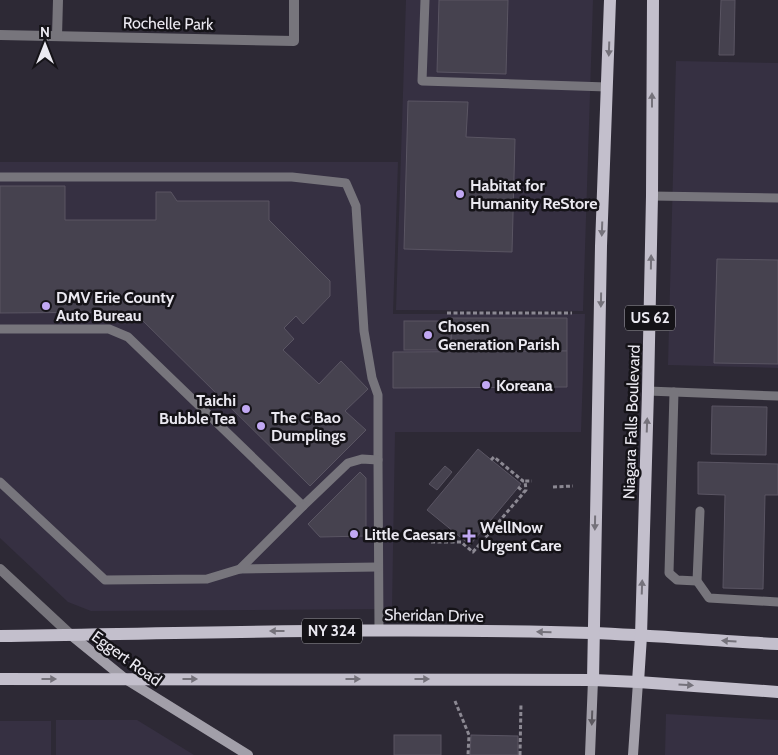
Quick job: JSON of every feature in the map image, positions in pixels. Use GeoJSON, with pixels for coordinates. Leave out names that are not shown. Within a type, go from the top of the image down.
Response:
{"type":"FeatureCollection","features":[{"type":"Feature","properties":{"kind":"main road","name":"Niagara Falls Boulevard"},"geometry":{"type":"LineString","coordinates":[[590,755],[610,0]]}},
{"type":"Feature","properties":{"kind":"main road","name":"Niagara Falls Boulevard"},"geometry":{"type":"LineString","coordinates":[[633,755],[641,636],[648,391],[652,196],[653,0]]}},
{"type":"Feature","properties":{"kind":"main road","name":"Sheridan Drive"},"geometry":{"type":"LineString","coordinates":[[0,636],[208,631],[379,630],[593,633],[778,644]]}},
{"type":"Feature","properties":{"kind":"main road","name":"Eggert Road"},"geometry":{"type":"LineString","coordinates":[[71,635],[124,678],[248,755]]}},
{"type":"Feature","properties":{"kind":"main road"},"geometry":{"type":"LineString","coordinates":[[0,679],[593,680],[778,692]]}},
{"type":"Feature","properties":{"kind":"street"},"geometry":{"type":"LineString","coordinates":[[57,36],[58,0]]}},
{"type":"Feature","properties":{"kind":"street","name":"Rochelle Park"},"geometry":{"type":"LineString","coordinates":[[0,34],[294,40],[294,0]]}},
{"type":"Feature","properties":{"kind":"street","name":"Eggert Road"},"geometry":{"type":"LineString","coordinates":[[0,569],[71,635]]}},
{"type":"Feature","properties":{"kind":"lane"},"geometry":{"type":"LineString","coordinates":[[425,0],[422,80],[607,87]]}},
{"type":"Feature","properties":{"kind":"lane"},"geometry":{"type":"LineString","coordinates":[[0,177],[292,177],[346,183],[356,206],[364,332],[372,378],[378,395],[379,630]]}},
{"type":"Feature","properties":{"kind":"lane"},"geometry":{"type":"LineString","coordinates":[[652,196],[778,198]]}},
{"type":"Feature","properties":{"kind":"lane"},"geometry":{"type":"LineString","coordinates":[[0,329],[109,329],[128,338],[303,506]]}},
{"type":"Feature","properties":{"kind":"lane"},"geometry":{"type":"LineString","coordinates":[[648,391],[778,396]]}},
{"type":"Feature","properties":{"kind":"lane"},"geometry":{"type":"LineString","coordinates":[[674,392],[669,573],[677,580],[697,581]]}},
{"type":"Feature","properties":{"kind":"lane"},"geometry":{"type":"LineString","coordinates":[[240,568],[348,463],[362,459],[378,460]]}},
{"type":"Feature","properties":{"kind":"lane"},"geometry":{"type":"LineString","coordinates":[[0,482],[106,580],[208,579],[240,568],[378,567]]}},
{"type":"Feature","properties":{"kind":"lane"},"geometry":{"type":"LineString","coordinates":[[700,511],[697,581],[710,598],[778,602]]}},
{"type":"Feature","properties":{"kind":"path"},"geometry":{"type":"LineString","coordinates":[[447,313],[572,313]]}},
{"type":"Feature","properties":{"kind":"path"},"geometry":{"type":"LineString","coordinates":[[491,460],[494,457],[523,481],[532,481]]}},
{"type":"Feature","properties":{"kind":"path"},"geometry":{"type":"LineString","coordinates":[[431,542],[461,542],[473,552],[526,490],[526,481]]}},
{"type":"Feature","properties":{"kind":"path"},"geometry":{"type":"LineString","coordinates":[[553,487],[572,486]]}},
{"type":"Feature","properties":{"kind":"path"},"geometry":{"type":"LineString","coordinates":[[518,487],[524,492]]}},
{"type":"Feature","properties":{"kind":"path"},"geometry":{"type":"LineString","coordinates":[[473,541],[479,546]]}},
{"type":"Feature","properties":{"kind":"path"},"geometry":{"type":"LineString","coordinates":[[455,702],[469,736],[468,755]]}},
{"type":"Feature","properties":{"kind":"path"},"geometry":{"type":"LineString","coordinates":[[520,755],[521,703]]}},
{"type":"Feature","properties":{"kind":"shaded area"},"geometry":{"type":"Polygon","coordinates":[[[406,0],[593,0],[583,311],[396,310],[406,0]]]}},
{"type":"Feature","properties":{"kind":"shaded area"},"geometry":{"type":"Polygon","coordinates":[[[676,61],[778,63],[778,368],[668,365],[676,61]]]}},
{"type":"Feature","properties":{"kind":"shaded area"},"geometry":{"type":"Polygon","coordinates":[[[0,162],[398,162],[393,314],[585,314],[581,432],[395,432],[392,609],[91,611],[68,602],[0,538],[0,162]]]}},
{"type":"Feature","properties":{"kind":"shaded area"},"geometry":{"type":"Polygon","coordinates":[[[666,714],[778,720],[778,755],[665,755],[666,714]]]}},
{"type":"Feature","properties":{"kind":"shaded area"},"geometry":{"type":"Polygon","coordinates":[[[56,720],[137,720],[194,755],[56,755],[56,720]]]}},
{"type":"Feature","properties":{"kind":"shaded area"},"geometry":{"type":"Polygon","coordinates":[[[0,721],[51,721],[51,755],[0,755],[0,721]]]}},
{"type":"Feature","properties":{"kind":"building"},"geometry":{"type":"Polygon","coordinates":[[[439,0],[508,0],[506,74],[437,72],[439,0]]]}},
{"type":"Feature","properties":{"kind":"building"},"geometry":{"type":"Polygon","coordinates":[[[721,0],[735,0],[734,55],[719,55],[721,0]]]}},
{"type":"Feature","properties":{"kind":"building","name":"Habitat for Humanity ReStore"},"geometry":{"type":"Polygon","coordinates":[[[408,101],[468,102],[466,137],[515,139],[512,252],[404,249],[408,101]]]}},
{"type":"Feature","properties":{"kind":"building"},"geometry":{"type":"Polygon","coordinates":[[[0,186],[65,186],[65,220],[156,220],[156,192],[171,192],[177,201],[269,201],[269,220],[330,281],[330,296],[303,324],[296,316],[284,328],[294,339],[283,350],[319,384],[341,361],[368,389],[345,411],[366,430],[310,486],[134,312],[0,313],[0,186]]]}},
{"type":"Feature","properties":{"kind":"building"},"geometry":{"type":"Polygon","coordinates":[[[717,259],[778,260],[778,364],[714,363],[717,259]]]}},
{"type":"Feature","properties":{"kind":"building"},"geometry":{"type":"Polygon","coordinates":[[[451,318],[567,318],[567,351],[452,352],[451,318]]]}},
{"type":"Feature","properties":{"kind":"building","name":"Chosen Generation Parish"},"geometry":{"type":"Polygon","coordinates":[[[404,321],[451,321],[451,350],[404,350],[404,321]]]}},
{"type":"Feature","properties":{"kind":"building"},"geometry":{"type":"Polygon","coordinates":[[[567,351],[567,387],[393,388],[393,352],[567,351]]]}},
{"type":"Feature","properties":{"kind":"building"},"geometry":{"type":"Polygon","coordinates":[[[712,406],[767,407],[766,455],[711,454],[712,406]]]}},
{"type":"Feature","properties":{"kind":"building"},"geometry":{"type":"Polygon","coordinates":[[[478,449],[521,484],[470,545],[427,510],[478,449]]]}},
{"type":"Feature","properties":{"kind":"building"},"geometry":{"type":"Polygon","coordinates":[[[698,462],[778,464],[778,495],[765,495],[763,589],[723,588],[725,495],[698,494],[698,462]]]}},
{"type":"Feature","properties":{"kind":"building"},"geometry":{"type":"Polygon","coordinates":[[[445,466],[452,472],[437,490],[429,484],[445,466]]]}},
{"type":"Feature","properties":{"kind":"building"},"geometry":{"type":"Polygon","coordinates":[[[360,472],[366,478],[366,536],[320,537],[308,524],[360,472]]]}},
{"type":"Feature","properties":{"kind":"building"},"geometry":{"type":"Polygon","coordinates":[[[394,735],[441,735],[441,755],[394,755],[394,735]]]}},
{"type":"Feature","properties":{"kind":"building"},"geometry":{"type":"Polygon","coordinates":[[[471,735],[518,736],[518,755],[470,755],[471,735]]]}},
{"type":"Feature","properties":{"kind":"place","name":"Habitat for Humanity ReStore"},"geometry":{"type":"Point","coordinates":[460,194]}},
{"type":"Feature","properties":{"kind":"place","name":"DMV Erie County Auto Bureau"},"geometry":{"type":"Point","coordinates":[46,306]}},
{"type":"Feature","properties":{"kind":"place","name":"Chosen Generation Parish"},"geometry":{"type":"Point","coordinates":[428,335]}},
{"type":"Feature","properties":{"kind":"place","name":"Koreana"},"geometry":{"type":"Point","coordinates":[486,385]}},
{"type":"Feature","properties":{"kind":"place","name":"Taichi Bubble Tea"},"geometry":{"type":"Point","coordinates":[246,409]}},
{"type":"Feature","properties":{"kind":"place","name":"The C Bao Dumplings"},"geometry":{"type":"Point","coordinates":[261,426]}},
{"type":"Feature","properties":{"kind":"place","name":"Little Caesars"},"geometry":{"type":"Point","coordinates":[354,534]}},
{"type":"Feature","properties":{"kind":"place","name":"WellNow Urgent Care"},"geometry":{"type":"Point","coordinates":[469,536]}}]}
